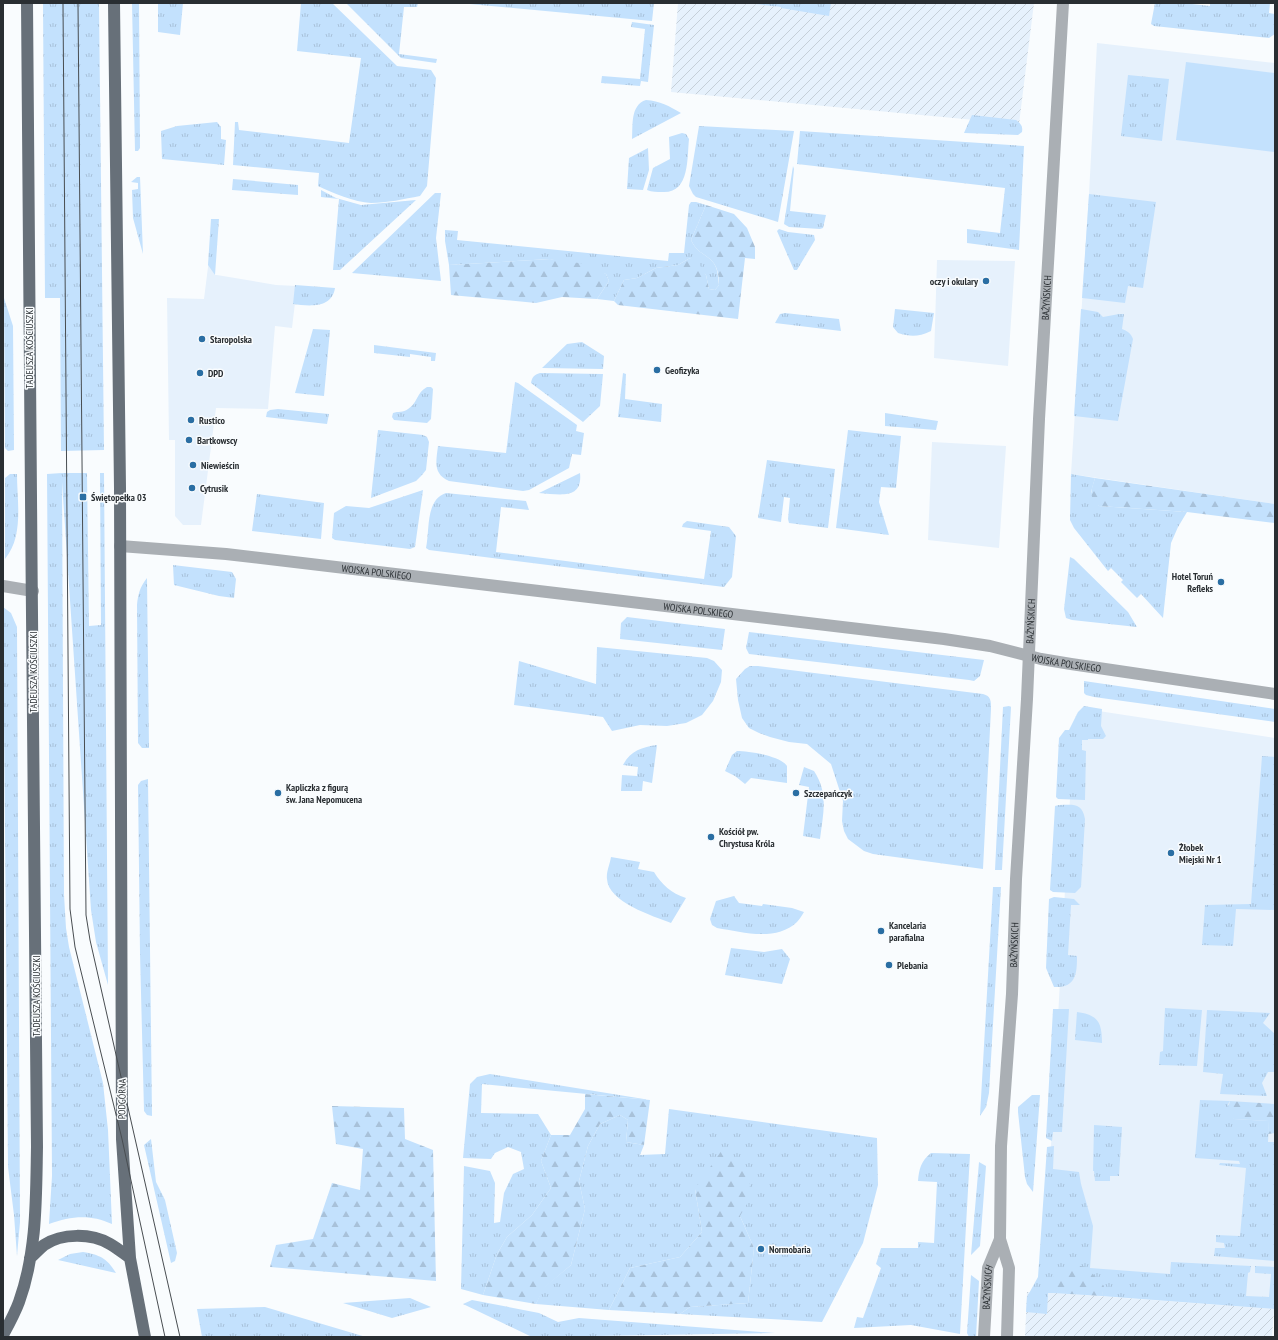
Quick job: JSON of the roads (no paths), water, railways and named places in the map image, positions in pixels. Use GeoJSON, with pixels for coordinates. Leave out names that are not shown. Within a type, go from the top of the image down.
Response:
{"type":"FeatureCollection","features":[{"type":"Feature","properties":{"kind":"main road","name":"TADEUSZA KOŚCIUSZKI"},"geometry":{"type":"LineString","coordinates":[[3,1335],[19,1302],[30,1258],[35,1216],[36,1147],[33,591],[30,426],[27,3]]}},
{"type":"Feature","properties":{"kind":"main road"},"geometry":{"type":"LineString","coordinates":[[114,3],[120,546]]}},
{"type":"Feature","properties":{"kind":"main road","name":"PODGÓRNA"},"geometry":{"type":"LineString","coordinates":[[120,546],[122,1139],[130,1258],[145,1337]]}},
{"type":"Feature","properties":{"kind":"main road"},"geometry":{"type":"LineString","coordinates":[[30,1258],[45,1245],[58,1239],[73,1236],[92,1236],[109,1243],[130,1258]]}},
{"type":"Feature","properties":{"kind":"street","name":"BAŻYŃSKICH"},"geometry":{"type":"LineString","coordinates":[[1007,1337],[1009,1268],[1000,1239],[1002,1146],[1012,994],[1016,879],[1039,419],[1063,3]]}},
{"type":"Feature","properties":{"kind":"street","name":"WOJSKA POLSKIEGO"},"geometry":{"type":"LineString","coordinates":[[120,546],[226,554],[944,639],[990,646],[1041,659],[1071,664],[1275,694]]}},
{"type":"Feature","properties":{"kind":"street"},"geometry":{"type":"LineString","coordinates":[[3,586],[33,591]]}},
{"type":"Feature","properties":{"kind":"street","name":"BAŻYŃSKICH"},"geometry":{"type":"LineString","coordinates":[[984,1337],[988,1268],[1000,1239]]}},
{"type":"Feature","properties":{"kind":"tram line"},"geometry":{"type":"LineString","coordinates":[[63,3],[70,909],[75,947],[122,1139],[165,1337]]}},
{"type":"Feature","properties":{"kind":"tram line"},"geometry":{"type":"LineString","coordinates":[[78,3],[86,915],[90,940],[180,1337]]}},
{"type":"Feature","properties":{"kind":"place","name":"oczy i okulary"},"geometry":{"type":"Point","coordinates":[986,281]}},
{"type":"Feature","properties":{"kind":"place","name":"Staropolska"},"geometry":{"type":"Point","coordinates":[202,339]}},
{"type":"Feature","properties":{"kind":"place","name":"Geofizyka"},"geometry":{"type":"Point","coordinates":[657,370]}},
{"type":"Feature","properties":{"kind":"place","name":"DPD"},"geometry":{"type":"Point","coordinates":[200,373]}},
{"type":"Feature","properties":{"kind":"place","name":"Rustico"},"geometry":{"type":"Point","coordinates":[191,420]}},
{"type":"Feature","properties":{"kind":"place","name":"Bartkowscy"},"geometry":{"type":"Point","coordinates":[189,440]}},
{"type":"Feature","properties":{"kind":"place","name":"Niewieścin"},"geometry":{"type":"Point","coordinates":[193,465]}},
{"type":"Feature","properties":{"kind":"place","name":"Cytrusik"},"geometry":{"type":"Point","coordinates":[192,488]}},
{"type":"Feature","properties":{"kind":"place","name":"Świętopełka 03"},"geometry":{"type":"Point","coordinates":[83,497]}},
{"type":"Feature","properties":{"kind":"place","name":"Hotel Toruń Refleks"},"geometry":{"type":"Point","coordinates":[1221,582]}},
{"type":"Feature","properties":{"kind":"place","name":"Kapliczka z figurą św. Jana Nepomucena"},"geometry":{"type":"Point","coordinates":[278,793]}},
{"type":"Feature","properties":{"kind":"place","name":"Szczepańczyk"},"geometry":{"type":"Point","coordinates":[796,793]}},
{"type":"Feature","properties":{"kind":"place","name":"Kościół pw. Chrystusa Króla"},"geometry":{"type":"Point","coordinates":[711,837]}},
{"type":"Feature","properties":{"kind":"place","name":"Żłobek Miejski Nr 1"},"geometry":{"type":"Point","coordinates":[1171,853]}},
{"type":"Feature","properties":{"kind":"place","name":"Kancelaria parafialna"},"geometry":{"type":"Point","coordinates":[881,931]}},
{"type":"Feature","properties":{"kind":"place","name":"Plebania"},"geometry":{"type":"Point","coordinates":[889,965]}},
{"type":"Feature","properties":{"kind":"place","name":"Normobaria"},"geometry":{"type":"Point","coordinates":[761,1249]}}]}
